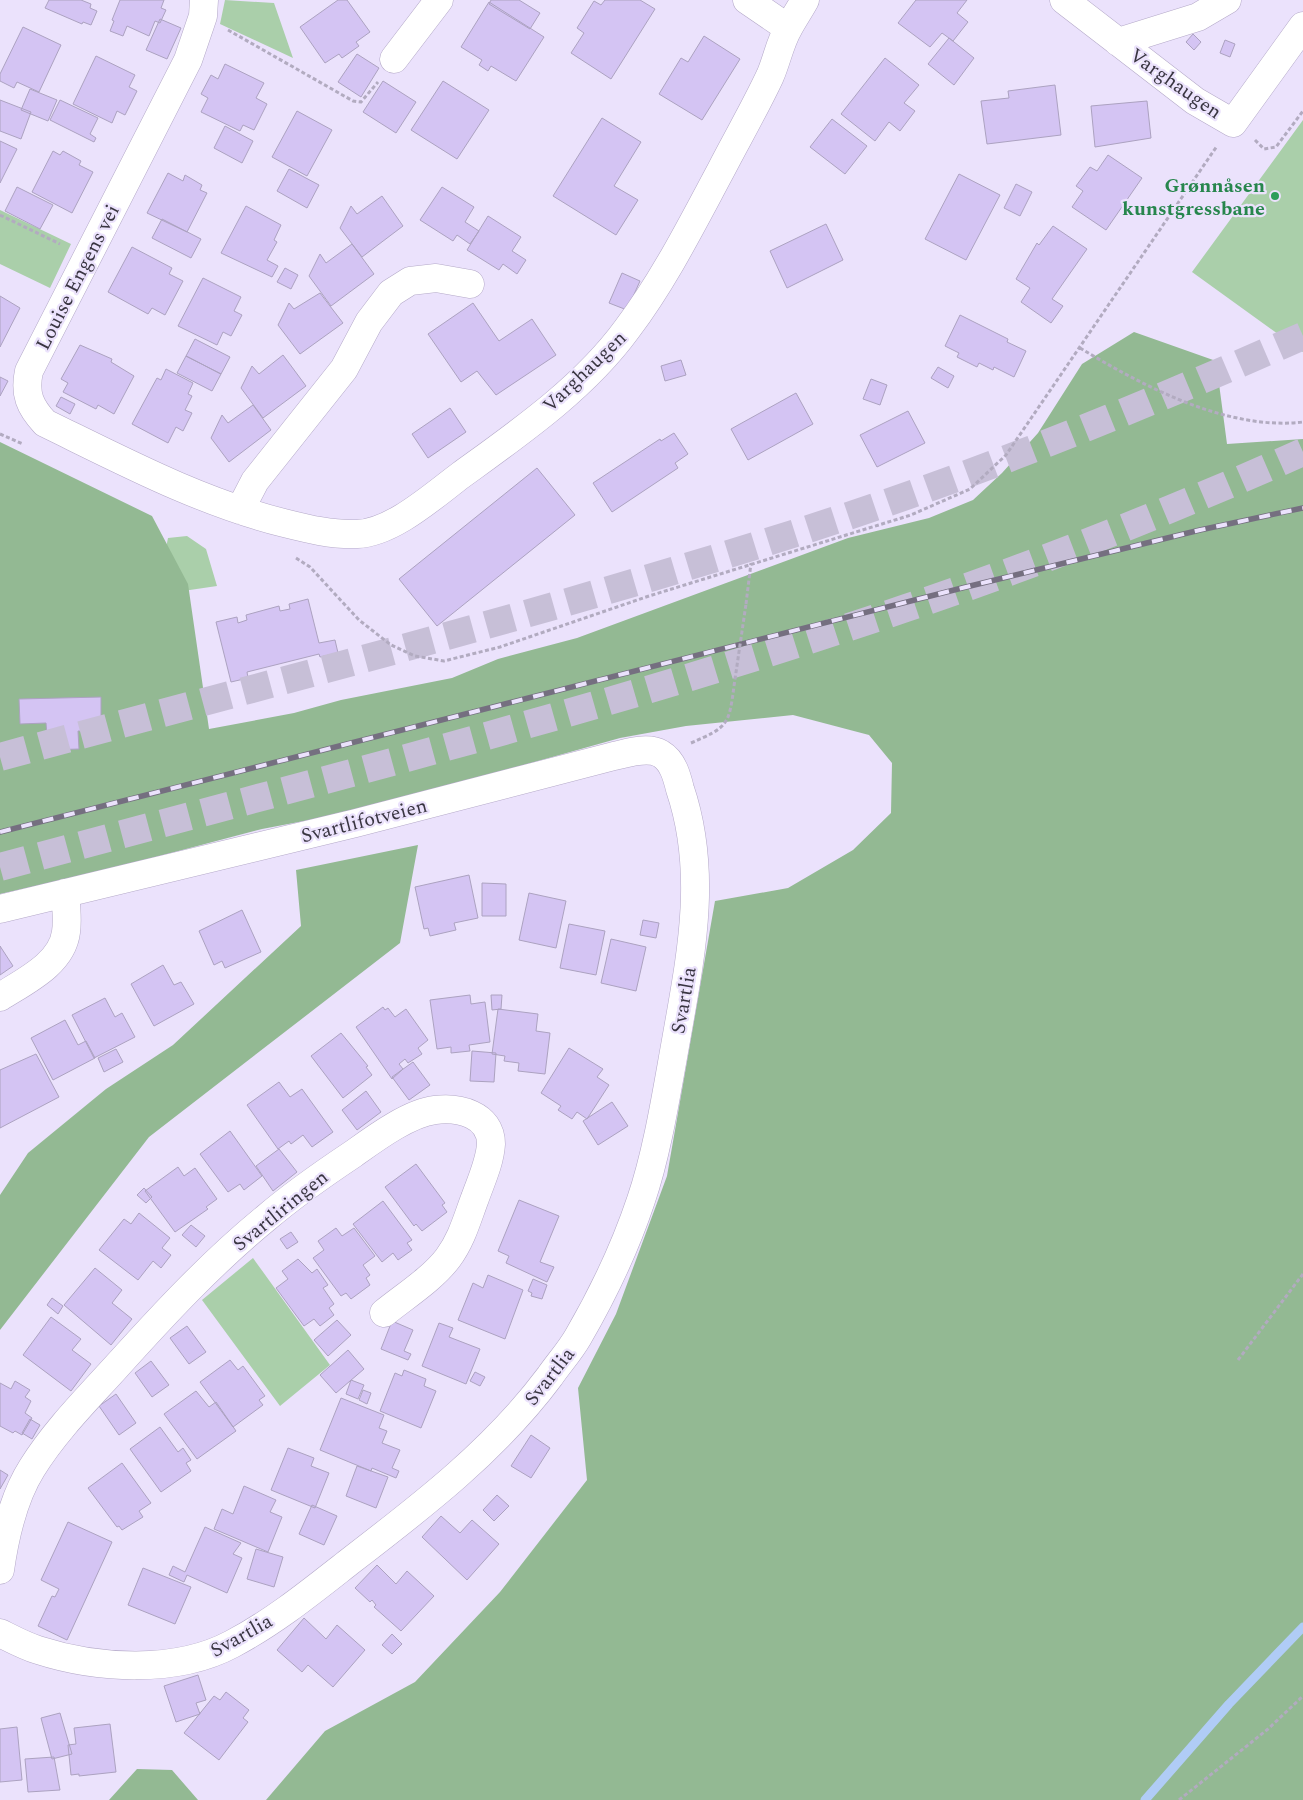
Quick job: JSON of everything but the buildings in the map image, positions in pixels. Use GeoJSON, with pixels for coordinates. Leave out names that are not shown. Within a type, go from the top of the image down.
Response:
{"type":"FeatureCollection","features":[{"type":"Feature","properties":{"kind":"street"},"geometry":{"type":"LineString","coordinates":[[394,59],[439,0]]}},
{"type":"Feature","properties":{"kind":"street"},"geometry":{"type":"LineString","coordinates":[[747,0],[788,28]]}},
{"type":"Feature","properties":{"kind":"street","name":"Varghaugen"},"geometry":{"type":"LineString","coordinates":[[174,484],[240,510],[301,527],[337,534],[360,534],[378,530],[421,504],[466,471],[563,395],[599,362],[626,332],[657,288],[770,76],[788,28],[805,0]]}},
{"type":"Feature","properties":{"kind":"street","name":"Varghaugen"},"geometry":{"type":"LineString","coordinates":[[1064,0],[1195,100],[1233,123]]}},
{"type":"Feature","properties":{"kind":"street","name":"Varghaugen"},"geometry":{"type":"LineString","coordinates":[[1118,42],[1198,17],[1227,0]]}},
{"type":"Feature","properties":{"kind":"street","name":"Louise Engens vei"},"geometry":{"type":"LineString","coordinates":[[174,484],[45,423],[33,410],[26,393],[29,371],[188,60],[203,8]]}},
{"type":"Feature","properties":{"kind":"street"},"geometry":{"type":"LineString","coordinates":[[1233,123],[1303,26]]}},
{"type":"Feature","properties":{"kind":"street"},"geometry":{"type":"LineString","coordinates":[[240,510],[254,481],[344,369],[369,322],[391,293],[410,281],[436,278],[470,284]]}},
{"type":"Feature","properties":{"kind":"street","name":"Svartlifotveien"},"geometry":{"type":"LineString","coordinates":[[0,909],[356,823],[614,756],[647,750],[662,754]]}},
{"type":"Feature","properties":{"kind":"street","name":"Svartlia"},"geometry":{"type":"LineString","coordinates":[[0,1634],[38,1650],[87,1660],[139,1666],[161,1666],[200,1656],[228,1646],[252,1633],[313,1590],[421,1506],[482,1454],[532,1401],[576,1341],[615,1265],[642,1198],[666,1097],[691,953],[696,860],[683,796],[674,770],[662,754]]}},
{"type":"Feature","properties":{"kind":"street"},"geometry":{"type":"LineString","coordinates":[[0,997],[40,972],[62,949],[66,931],[65,893]]}},
{"type":"Feature","properties":{"kind":"street","name":"Svartliringen"},"geometry":{"type":"LineString","coordinates":[[0,1570],[15,1503],[31,1469],[50,1442],[157,1321],[219,1259],[266,1218],[314,1181],[369,1143],[404,1122],[432,1110],[449,1109],[475,1115],[483,1122],[491,1143],[486,1166],[466,1228],[448,1258],[384,1313]]}},
{"type":"Feature","properties":{"kind":"path"},"geometry":{"type":"LineString","coordinates":[[203,8],[353,101],[361,102],[367,98],[394,59]]}},
{"type":"Feature","properties":{"kind":"path"},"geometry":{"type":"LineString","coordinates":[[291,556],[310,567],[359,620],[391,645],[415,656],[444,661],[466,657],[536,636],[751,563],[912,515],[970,489],[1006,455],[1233,123],[1264,149],[1276,147],[1303,111]]}},
{"type":"Feature","properties":{"kind":"path"},"geometry":{"type":"LineString","coordinates":[[0,215],[87,257]]}},
{"type":"Feature","properties":{"kind":"path"},"geometry":{"type":"LineString","coordinates":[[1080,348],[1146,386],[1221,414],[1260,422],[1303,422]]}},
{"type":"Feature","properties":{"kind":"path"},"geometry":{"type":"LineString","coordinates":[[0,434],[25,444]]}},
{"type":"Feature","properties":{"kind":"path"},"geometry":{"type":"LineString","coordinates":[[662,754],[716,732],[725,725],[730,712],[751,563]]}},
{"type":"Feature","properties":{"kind":"path"},"geometry":{"type":"LineString","coordinates":[[1238,1360],[1303,1274]]}},
{"type":"Feature","properties":{"kind":"path"},"geometry":{"type":"LineString","coordinates":[[1179,1800],[1268,1729],[1303,1696]]}},
{"type":"Feature","properties":{"kind":"green space"},"geometry":{"type":"Polygon","coordinates":[[[225,0],[274,3],[293,58],[220,24],[225,0]]]}},
{"type":"Feature","properties":{"kind":"green space","name":"Grønnåsen kunstgressbane"},"geometry":{"type":"Polygon","coordinates":[[[1303,120],[1303,352],[1192,272],[1303,120]]]}},
{"type":"Feature","properties":{"kind":"green space"},"geometry":{"type":"Polygon","coordinates":[[[0,210],[71,244],[50,288],[0,264],[0,210]]]}},
{"type":"Feature","properties":{"kind":"green space"},"geometry":{"type":"Polygon","coordinates":[[[1134,332],[1216,361],[1227,444],[1303,439],[1303,1800],[266,1800],[325,1731],[415,1682],[500,1592],[587,1480],[578,1388],[616,1314],[667,1176],[715,901],[788,888],[853,850],[891,813],[892,763],[869,735],[793,715],[686,726],[620,738],[449,786],[325,817],[262,829],[99,872],[0,894],[0,442],[152,516],[188,584],[209,729],[294,713],[341,700],[452,678],[498,659],[577,638],[848,538],[929,518],[973,500],[1002,473],[1038,433],[1082,364],[1134,332]]]}},
{"type":"Feature","properties":{"kind":"green space"},"geometry":{"type":"Polygon","coordinates":[[[187,536],[206,549],[217,586],[183,591],[165,553],[168,538],[187,536]]]}},
{"type":"Feature","properties":{"kind":"green space"},"geometry":{"type":"Polygon","coordinates":[[[418,845],[400,943],[149,1137],[0,1330],[0,1195],[28,1153],[106,1089],[173,1045],[301,926],[296,870],[418,845]]]}},
{"type":"Feature","properties":{"kind":"green space"},"geometry":{"type":"Polygon","coordinates":[[[253,1258],[330,1365],[280,1406],[202,1300],[253,1258]]]}},
{"type":"Feature","properties":{"kind":"green space"},"geometry":{"type":"Polygon","coordinates":[[[137,1769],[172,1770],[198,1800],[109,1800],[137,1769]]]}},
{"type":"Feature","properties":{"kind":"waterway"},"geometry":{"type":"LineString","coordinates":[[1145,1800],[1229,1704],[1303,1627]]}},
{"type":"Feature","properties":{"kind":"tunnel"},"geometry":{"type":"LineString","coordinates":[[0,757],[528,613],[633,583],[842,518],[1017,455],[1303,336]]}},
{"type":"Feature","properties":{"kind":"tunnel"},"geometry":{"type":"LineString","coordinates":[[0,867],[455,745],[682,680],[794,645],[956,591],[1057,554],[1205,495],[1303,452]]}},
{"type":"Feature","properties":{"kind":"railway"},"geometry":{"type":"LineString","coordinates":[[0,832],[962,588],[1200,530],[1303,508]]}},
{"type":"Feature","properties":{"kind":"place","name":"Grønnåsen kunstgressbane"},"geometry":{"type":"Point","coordinates":[1275,196]}}]}
